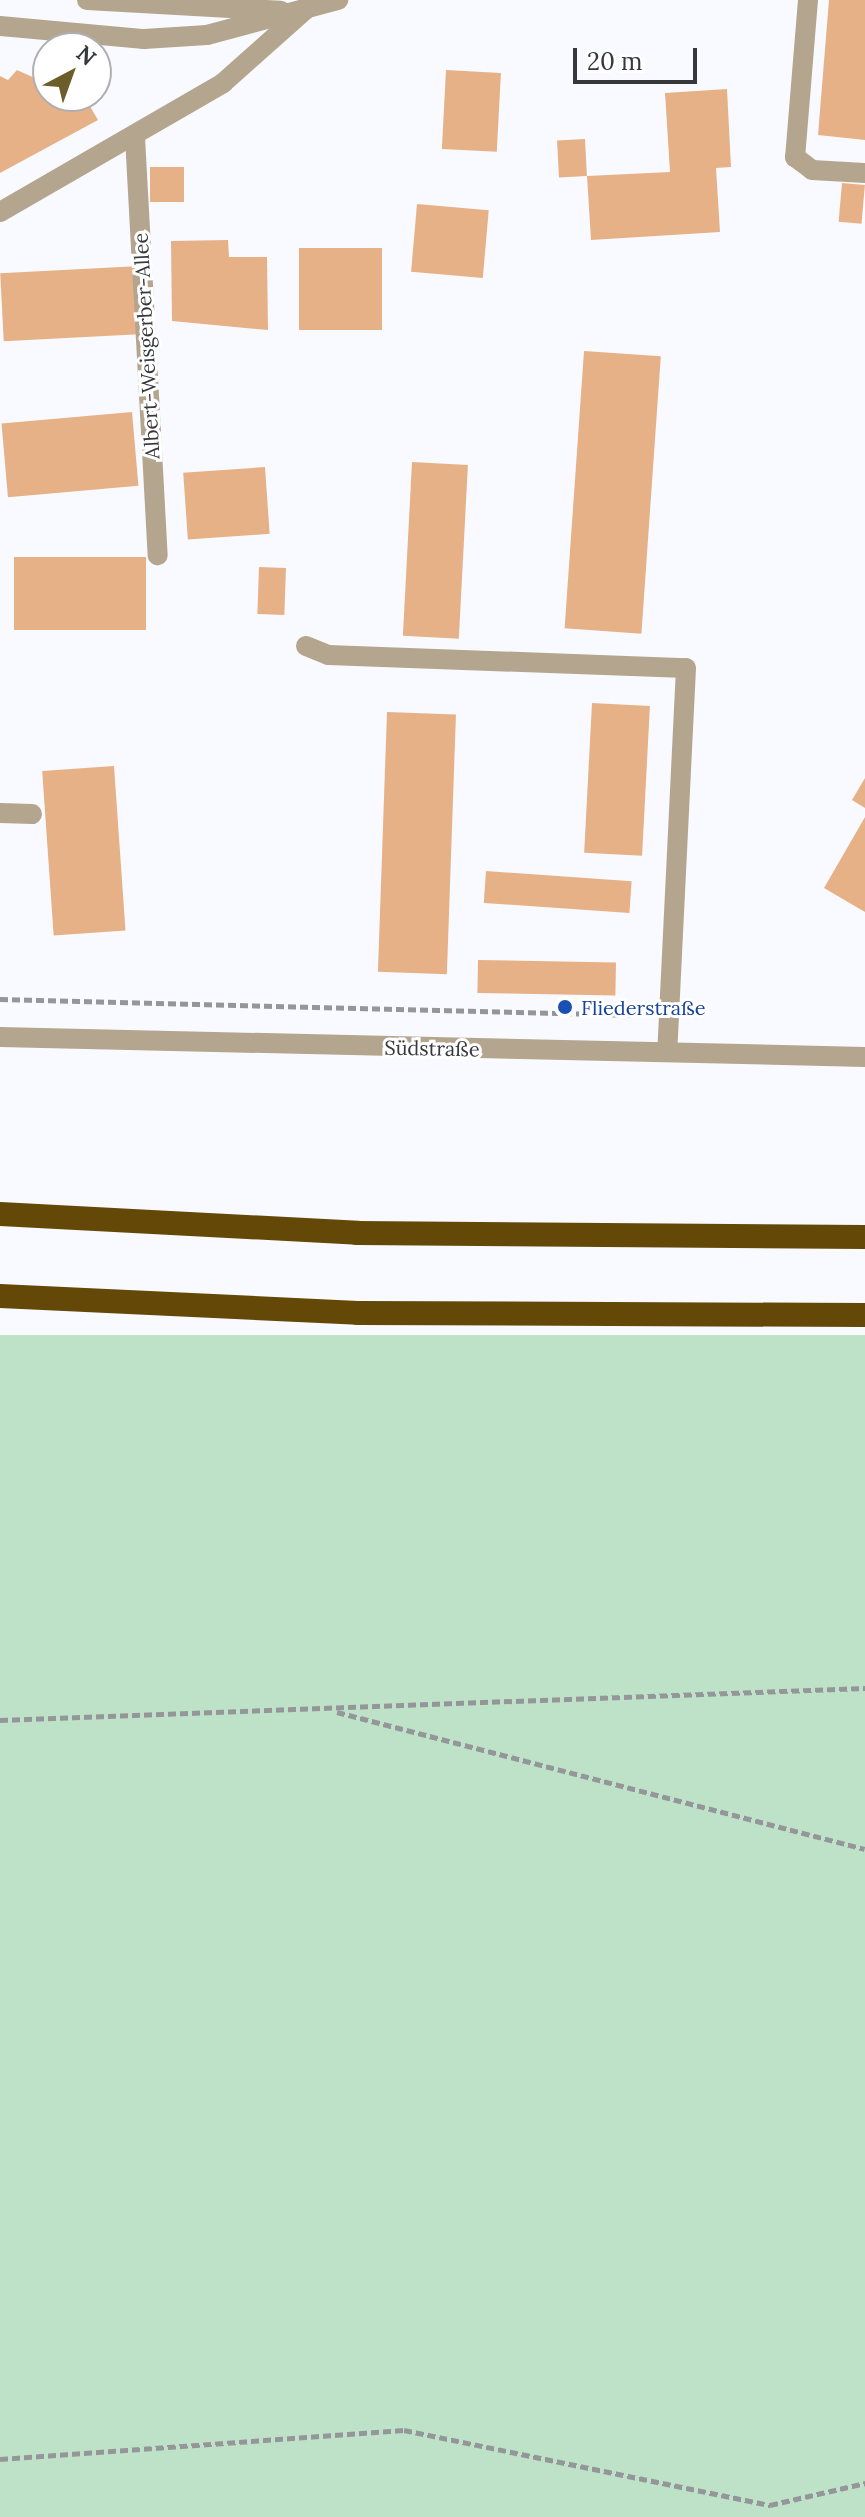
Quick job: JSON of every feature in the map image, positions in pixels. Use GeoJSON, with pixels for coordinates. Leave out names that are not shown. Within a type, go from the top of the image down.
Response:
{"type":"FeatureCollection","features":[{"type":"Feature","properties":{"kind":"highway"},"geometry":{"type":"LineString","coordinates":[[0,1214],[357,1233],[865,1237]]}},
{"type":"Feature","properties":{"kind":"highway"},"geometry":{"type":"LineString","coordinates":[[0,1296],[358,1313],[865,1315]]}},
{"type":"Feature","properties":{"kind":"street"},"geometry":{"type":"LineString","coordinates":[[87,0],[300,10]]}},
{"type":"Feature","properties":{"kind":"street"},"geometry":{"type":"LineString","coordinates":[[0,26],[144,39],[232,31],[338,0]]}},
{"type":"Feature","properties":{"kind":"street"},"geometry":{"type":"LineString","coordinates":[[808,0],[795,157],[812,170],[865,173]]}},
{"type":"Feature","properties":{"kind":"street"},"geometry":{"type":"LineString","coordinates":[[0,212],[135,137],[223,83],[300,10]]}},
{"type":"Feature","properties":{"kind":"street","name":"Albert-Weisgerber-Allee"},"geometry":{"type":"LineString","coordinates":[[135,137],[158,555]]}},
{"type":"Feature","properties":{"kind":"street"},"geometry":{"type":"LineString","coordinates":[[306,646],[328,655],[686,668],[667,1052]]}},
{"type":"Feature","properties":{"kind":"street"},"geometry":{"type":"LineString","coordinates":[[0,813],[32,814]]}},
{"type":"Feature","properties":{"kind":"street","name":"Südstraße"},"geometry":{"type":"LineString","coordinates":[[0,1037],[865,1057]]}},
{"type":"Feature","properties":{"kind":"path"},"geometry":{"type":"LineString","coordinates":[[0,999],[667,1016]]}},
{"type":"Feature","properties":{"kind":"path"},"geometry":{"type":"LineString","coordinates":[[0,1720],[865,1688]]}},
{"type":"Feature","properties":{"kind":"path"},"geometry":{"type":"LineString","coordinates":[[332,1710],[865,1849]]}},
{"type":"Feature","properties":{"kind":"path"},"geometry":{"type":"LineString","coordinates":[[0,2459],[404,2430],[770,2505],[865,2483]]}},
{"type":"Feature","properties":{"kind":"green space"},"geometry":{"type":"Polygon","coordinates":[[[0,1335],[865,1335],[865,2517],[0,2517],[0,1335]]]}},
{"type":"Feature","properties":{"kind":"building"},"geometry":{"type":"Polygon","coordinates":[[[829,0],[865,0],[865,140],[818,135],[829,0]]]}},
{"type":"Feature","properties":{"kind":"building"},"geometry":{"type":"Polygon","coordinates":[[[17,70],[32,77],[32,112],[93,112],[98,120],[0,173],[0,76],[8,80],[17,70]]]}},
{"type":"Feature","properties":{"kind":"building"},"geometry":{"type":"Polygon","coordinates":[[[446,70],[501,73],[497,152],[442,149],[446,70]]]}},
{"type":"Feature","properties":{"kind":"building"},"geometry":{"type":"Polygon","coordinates":[[[727,89],[731,167],[716,168],[720,232],[591,240],[587,176],[670,172],[665,93],[727,89]]]}},
{"type":"Feature","properties":{"kind":"building"},"geometry":{"type":"Polygon","coordinates":[[[585,139],[587,176],[559,177],[557,140],[585,139]]]}},
{"type":"Feature","properties":{"kind":"building"},"geometry":{"type":"Polygon","coordinates":[[[150,167],[184,167],[184,202],[150,202],[150,167]]]}},
{"type":"Feature","properties":{"kind":"building"},"geometry":{"type":"Polygon","coordinates":[[[842,183],[865,185],[862,224],[839,222],[842,183]]]}},
{"type":"Feature","properties":{"kind":"building"},"geometry":{"type":"Polygon","coordinates":[[[417,204],[489,210],[483,278],[411,272],[417,204]]]}},
{"type":"Feature","properties":{"kind":"building"},"geometry":{"type":"Polygon","coordinates":[[[228,240],[229,257],[267,257],[268,330],[172,321],[171,241],[228,240]]]}},
{"type":"Feature","properties":{"kind":"building"},"geometry":{"type":"Polygon","coordinates":[[[299,248],[382,248],[382,330],[299,330],[299,248]]]}},
{"type":"Feature","properties":{"kind":"building"},"geometry":{"type":"Polygon","coordinates":[[[140,266],[144,334],[4,341],[0,273],[140,266]]]}},
{"type":"Feature","properties":{"kind":"building"},"geometry":{"type":"Polygon","coordinates":[[[584,351],[661,356],[641,634],[565,628],[584,351]]]}},
{"type":"Feature","properties":{"kind":"building"},"geometry":{"type":"Polygon","coordinates":[[[132,412],[138,486],[8,497],[1,423],[132,412]]]}},
{"type":"Feature","properties":{"kind":"building"},"geometry":{"type":"Polygon","coordinates":[[[412,462],[468,465],[459,639],[403,636],[412,462]]]}},
{"type":"Feature","properties":{"kind":"building"},"geometry":{"type":"Polygon","coordinates":[[[265,467],[270,534],[188,540],[183,473],[265,467]]]}},
{"type":"Feature","properties":{"kind":"building"},"geometry":{"type":"Polygon","coordinates":[[[14,557],[146,557],[146,630],[14,630],[14,557]]]}},
{"type":"Feature","properties":{"kind":"building"},"geometry":{"type":"Polygon","coordinates":[[[259,567],[286,568],[284,615],[257,614],[259,567]]]}},
{"type":"Feature","properties":{"kind":"building"},"geometry":{"type":"Polygon","coordinates":[[[592,703],[650,706],[642,856],[584,853],[592,703]]]}},
{"type":"Feature","properties":{"kind":"building"},"geometry":{"type":"Polygon","coordinates":[[[387,712],[456,714],[447,974],[378,972],[387,712]]]}},
{"type":"Feature","properties":{"kind":"building"},"geometry":{"type":"Polygon","coordinates":[[[114,766],[126,931],[54,936],[42,771],[114,766]]]}},
{"type":"Feature","properties":{"kind":"building"},"geometry":{"type":"Polygon","coordinates":[[[865,778],[865,808],[852,800],[865,778]]]}},
{"type":"Feature","properties":{"kind":"building"},"geometry":{"type":"Polygon","coordinates":[[[865,817],[865,912],[824,888],[865,817]]]}},
{"type":"Feature","properties":{"kind":"building"},"geometry":{"type":"Polygon","coordinates":[[[486,871],[632,881],[629,913],[484,903],[486,871]]]}},
{"type":"Feature","properties":{"kind":"building"},"geometry":{"type":"Polygon","coordinates":[[[478,960],[616,962],[615,995],[477,993],[478,960]]]}},
{"type":"Feature","properties":{"kind":"place","name":"Fliederstraße"},"geometry":{"type":"Point","coordinates":[565,1007]}}]}
